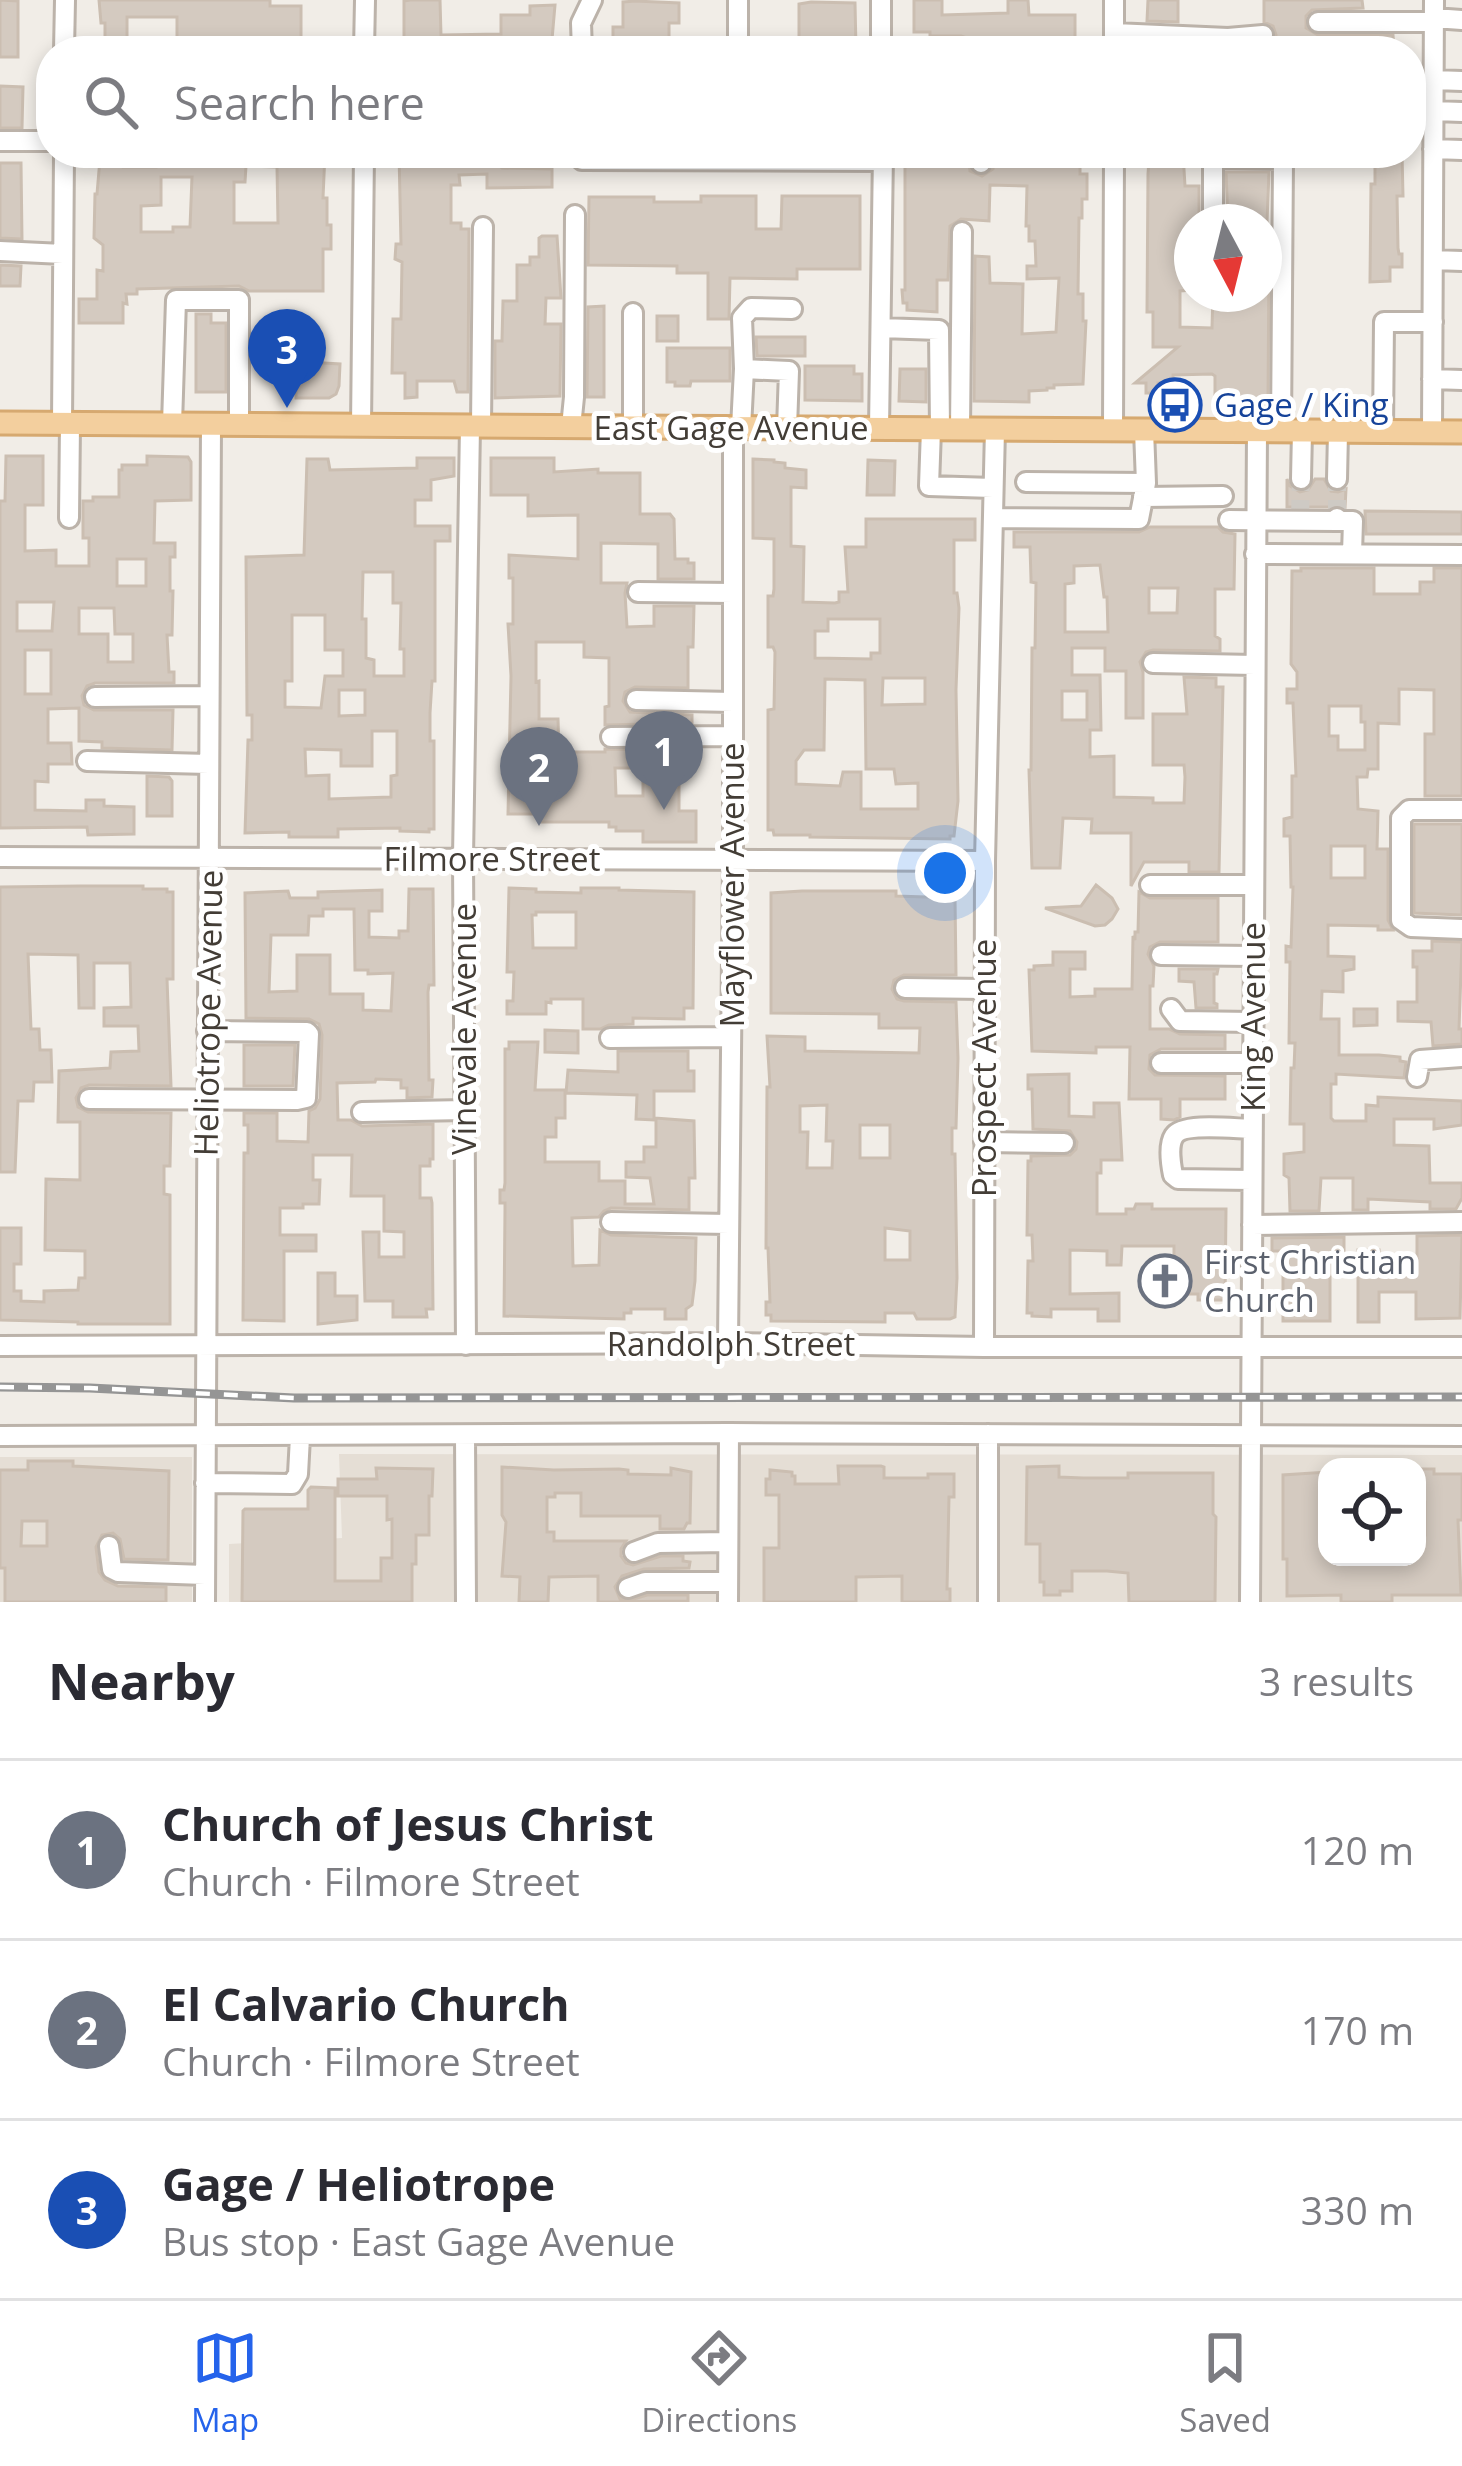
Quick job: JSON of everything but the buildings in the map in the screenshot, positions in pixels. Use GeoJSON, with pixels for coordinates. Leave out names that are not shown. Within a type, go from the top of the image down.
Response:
{"type":"FeatureCollection","features":[{"type":"Feature","properties":{"kind":"main road","name":"East Gage Avenue"},"geometry":{"type":"LineString","coordinates":[[0,423],[1462,432]]}},
{"type":"Feature","properties":{"kind":"street"},"geometry":{"type":"LineString","coordinates":[[64,0],[64,36]]}},
{"type":"Feature","properties":{"kind":"street"},"geometry":{"type":"LineString","coordinates":[[364,36],[365,0]]}},
{"type":"Feature","properties":{"kind":"street"},"geometry":{"type":"LineString","coordinates":[[581,36],[581,23],[592,0]]}},
{"type":"Feature","properties":{"kind":"street"},"geometry":{"type":"LineString","coordinates":[[738,0],[738,36]]}},
{"type":"Feature","properties":{"kind":"street"},"geometry":{"type":"LineString","coordinates":[[880,0],[881,36]]}},
{"type":"Feature","properties":{"kind":"street"},"geometry":{"type":"LineString","coordinates":[[1114,0],[1114,36]]}},
{"type":"Feature","properties":{"kind":"street"},"geometry":{"type":"LineString","coordinates":[[1432,432],[1434,13]]}},
{"type":"Feature","properties":{"kind":"street"},"geometry":{"type":"LineString","coordinates":[[1318,22],[1434,13],[1462,20]]}},
{"type":"Feature","properties":{"kind":"street"},"geometry":{"type":"LineString","coordinates":[[1251,36],[1263,35]]}},
{"type":"Feature","properties":{"kind":"street"},"geometry":{"type":"LineString","coordinates":[[1426,98],[1462,81]]}},
{"type":"Feature","properties":{"kind":"street"},"geometry":{"type":"LineString","coordinates":[[1434,97],[1462,112]]}},
{"type":"Feature","properties":{"kind":"street"},"geometry":{"type":"LineString","coordinates":[[0,141],[36,141]]}},
{"type":"Feature","properties":{"kind":"street"},"geometry":{"type":"LineString","coordinates":[[1433,149],[1462,150]]}},
{"type":"Feature","properties":{"kind":"street"},"geometry":{"type":"LineString","coordinates":[[64,168],[69,518]]}},
{"type":"Feature","properties":{"kind":"street"},"geometry":{"type":"LineString","coordinates":[[362,426],[364,168]]}},
{"type":"Feature","properties":{"kind":"street"},"geometry":{"type":"LineString","coordinates":[[878,429],[884,168]]}},
{"type":"Feature","properties":{"kind":"street"},"geometry":{"type":"LineString","coordinates":[[1113,430],[1114,168]]}},
{"type":"Feature","properties":{"kind":"street"},"geometry":{"type":"LineString","coordinates":[[1213,168],[1213,204]]}},
{"type":"Feature","properties":{"kind":"street"},"geometry":{"type":"LineString","coordinates":[[1277,204],[1282,168]]}},
{"type":"Feature","properties":{"kind":"street"},"geometry":{"type":"LineString","coordinates":[[571,427],[574,215]]}},
{"type":"Feature","properties":{"kind":"street","name":"Vinevale Avenue"},"geometry":{"type":"LineString","coordinates":[[466,1345],[463,858],[483,227]]}},
{"type":"Feature","properties":{"kind":"street"},"geometry":{"type":"LineString","coordinates":[[962,232],[944,429],[929,487],[993,488]]}},
{"type":"Feature","properties":{"kind":"street"},"geometry":{"type":"LineString","coordinates":[[0,251],[63,254]]}},
{"type":"Feature","properties":{"kind":"street"},"geometry":{"type":"LineString","coordinates":[[1433,260],[1462,261]]}},
{"type":"Feature","properties":{"kind":"street"},"geometry":{"type":"LineString","coordinates":[[172,424],[176,301],[239,300],[239,425]]}},
{"type":"Feature","properties":{"kind":"street","name":"Mayflower Avenue"},"geometry":{"type":"LineString","coordinates":[[728,1343],[733,593],[737,428],[744,369],[742,318],[752,308],[792,309]]}},
{"type":"Feature","properties":{"kind":"street"},"geometry":{"type":"LineString","coordinates":[[1280,312],[1301,479]]}},
{"type":"Feature","properties":{"kind":"street"},"geometry":{"type":"LineString","coordinates":[[633,313],[633,427]]}},
{"type":"Feature","properties":{"kind":"street"},"geometry":{"type":"LineString","coordinates":[[1383,432],[1384,322],[1432,322]]}},
{"type":"Feature","properties":{"kind":"street"},"geometry":{"type":"LineString","coordinates":[[880,328],[939,330],[944,429]]}},
{"type":"Feature","properties":{"kind":"street"},"geometry":{"type":"LineString","coordinates":[[744,369],[789,371],[787,428]]}},
{"type":"Feature","properties":{"kind":"street"},"geometry":{"type":"LineString","coordinates":[[1432,379],[1462,380]]}},
{"type":"Feature","properties":{"kind":"street","name":"Heliotrope Avenue"},"geometry":{"type":"LineString","coordinates":[[205,1602],[211,425]]}},
{"type":"Feature","properties":{"kind":"street","name":"Prospect Avenue"},"geometry":{"type":"LineString","coordinates":[[984,1346],[985,861],[995,429]]}},
{"type":"Feature","properties":{"kind":"street"},"geometry":{"type":"LineString","coordinates":[[993,518],[1138,519],[1144,490],[1144,430]]}},
{"type":"Feature","properties":{"kind":"street","name":"King Avenue"},"geometry":{"type":"LineString","coordinates":[[1250,1602],[1257,431]]}},
{"type":"Feature","properties":{"kind":"street"},"geometry":{"type":"LineString","coordinates":[[1337,479],[1338,432]]}},
{"type":"Feature","properties":{"kind":"street"},"geometry":{"type":"LineString","coordinates":[[1026,482],[1223,496]]}},
{"type":"Feature","properties":{"kind":"street"},"geometry":{"type":"LineString","coordinates":[[1229,520],[1353,521],[1352,554]]}},
{"type":"Feature","properties":{"kind":"street"},"geometry":{"type":"LineString","coordinates":[[1255,554],[1462,555]]}},
{"type":"Feature","properties":{"kind":"street"},"geometry":{"type":"LineString","coordinates":[[638,592],[733,593]]}},
{"type":"Feature","properties":{"kind":"street"},"geometry":{"type":"LineString","coordinates":[[1153,663],[1255,665]]}},
{"type":"Feature","properties":{"kind":"street"},"geometry":{"type":"LineString","coordinates":[[95,697],[209,696]]}},
{"type":"Feature","properties":{"kind":"street"},"geometry":{"type":"LineString","coordinates":[[635,700],[733,702]]}},
{"type":"Feature","properties":{"kind":"street"},"geometry":{"type":"LineString","coordinates":[[611,737],[733,736]]}},
{"type":"Feature","properties":{"kind":"street"},"geometry":{"type":"LineString","coordinates":[[87,760],[209,764]]}},
{"type":"Feature","properties":{"kind":"street"},"geometry":{"type":"LineString","coordinates":[[1462,810],[1409,810],[1400,818],[1400,886],[1401,920],[1411,927],[1462,929]]}},
{"type":"Feature","properties":{"kind":"street","name":"Filmore Street"},"geometry":{"type":"LineString","coordinates":[[0,857],[985,861]]}},
{"type":"Feature","properties":{"kind":"street"},"geometry":{"type":"LineString","coordinates":[[1150,885],[1254,884]]}},
{"type":"Feature","properties":{"kind":"street"},"geometry":{"type":"LineString","coordinates":[[1161,955],[1253,956]]}},
{"type":"Feature","properties":{"kind":"street"},"geometry":{"type":"LineString","coordinates":[[904,988],[985,989]]}},
{"type":"Feature","properties":{"kind":"street"},"geometry":{"type":"LineString","coordinates":[[1172,1009],[1180,1021],[1253,1022]]}},
{"type":"Feature","properties":{"kind":"street"},"geometry":{"type":"LineString","coordinates":[[88,1099],[306,1098],[309,1034],[301,1030],[207,1030]]}},
{"type":"Feature","properties":{"kind":"street"},"geometry":{"type":"LineString","coordinates":[[610,1038],[731,1037]]}},
{"type":"Feature","properties":{"kind":"street"},"geometry":{"type":"LineString","coordinates":[[1417,1077],[1420,1060],[1462,1057]]}},
{"type":"Feature","properties":{"kind":"street"},"geometry":{"type":"LineString","coordinates":[[1161,1063],[1252,1064]]}},
{"type":"Feature","properties":{"kind":"street"},"geometry":{"type":"LineString","coordinates":[[362,1112],[465,1110]]}},
{"type":"Feature","properties":{"kind":"street"},"geometry":{"type":"LineString","coordinates":[[1252,1129],[1180,1131],[1172,1139],[1171,1168],[1178,1179],[1252,1180]]}},
{"type":"Feature","properties":{"kind":"street"},"geometry":{"type":"LineString","coordinates":[[984,1142],[1064,1143]]}},
{"type":"Feature","properties":{"kind":"street"},"geometry":{"type":"LineString","coordinates":[[611,1222],[729,1224]]}},
{"type":"Feature","properties":{"kind":"street"},"geometry":{"type":"LineString","coordinates":[[1252,1225],[1462,1222]]}},
{"type":"Feature","properties":{"kind":"street","name":"Randolph Street"},"geometry":{"type":"LineString","coordinates":[[0,1346],[1462,1347]]}},
{"type":"Feature","properties":{"kind":"street"},"geometry":{"type":"LineString","coordinates":[[628,1588],[645,1582],[728,1592],[728,1433]]}},
{"type":"Feature","properties":{"kind":"street"},"geometry":{"type":"LineString","coordinates":[[988,1434],[988,1602]]}},
{"type":"Feature","properties":{"kind":"street"},"geometry":{"type":"LineString","coordinates":[[0,1436],[1462,1436]]}},
{"type":"Feature","properties":{"kind":"street"},"geometry":{"type":"LineString","coordinates":[[465,1436],[466,1602]]}},
{"type":"Feature","properties":{"kind":"street"},"geometry":{"type":"LineString","coordinates":[[205,1484],[292,1484],[298,1474],[300,1437]]}},
{"type":"Feature","properties":{"kind":"street"},"geometry":{"type":"LineString","coordinates":[[634,1552],[652,1543],[728,1542]]}},
{"type":"Feature","properties":{"kind":"street"},"geometry":{"type":"LineString","coordinates":[[109,1546],[110,1564],[118,1572],[205,1575]]}},
{"type":"Feature","properties":{"kind":"shaded area"},"geometry":{"type":"Polygon","coordinates":[[[339,1454],[1462,1455],[1462,1602],[229,1602],[229,1544],[342,1538],[339,1454]]]}},
{"type":"Feature","properties":{"kind":"shaded area"},"geometry":{"type":"Polygon","coordinates":[[[0,1457],[192,1457],[192,1602],[0,1602],[0,1457]]]}},
{"type":"Feature","properties":{"kind":"tunnel"},"geometry":{"type":"LineString","coordinates":[[1300,518],[1301,479]]}},
{"type":"Feature","properties":{"kind":"tunnel"},"geometry":{"type":"LineString","coordinates":[[1337,479],[1337,518]]}},
{"type":"Feature","properties":{"kind":"railway"},"geometry":{"type":"LineString","coordinates":[[0,1387],[294,1398],[1462,1397]]}},
{"type":"Feature","properties":{"kind":"place","name":"Gage / King"},"geometry":{"type":"Point","coordinates":[1175,405]}},
{"type":"Feature","properties":{"kind":"place","name":"Gage / Heliotrope"},"geometry":{"type":"Point","coordinates":[287,408]}},
{"type":"Feature","properties":{"kind":"place","name":"Church of Jesus Christ"},"geometry":{"type":"Point","coordinates":[664,810]}},
{"type":"Feature","properties":{"kind":"place","name":"El Calvario Church"},"geometry":{"type":"Point","coordinates":[539,826]}},
{"type":"Feature","properties":{"kind":"place","name":"First Christian Church"},"geometry":{"type":"Point","coordinates":[1165,1281]}}]}
